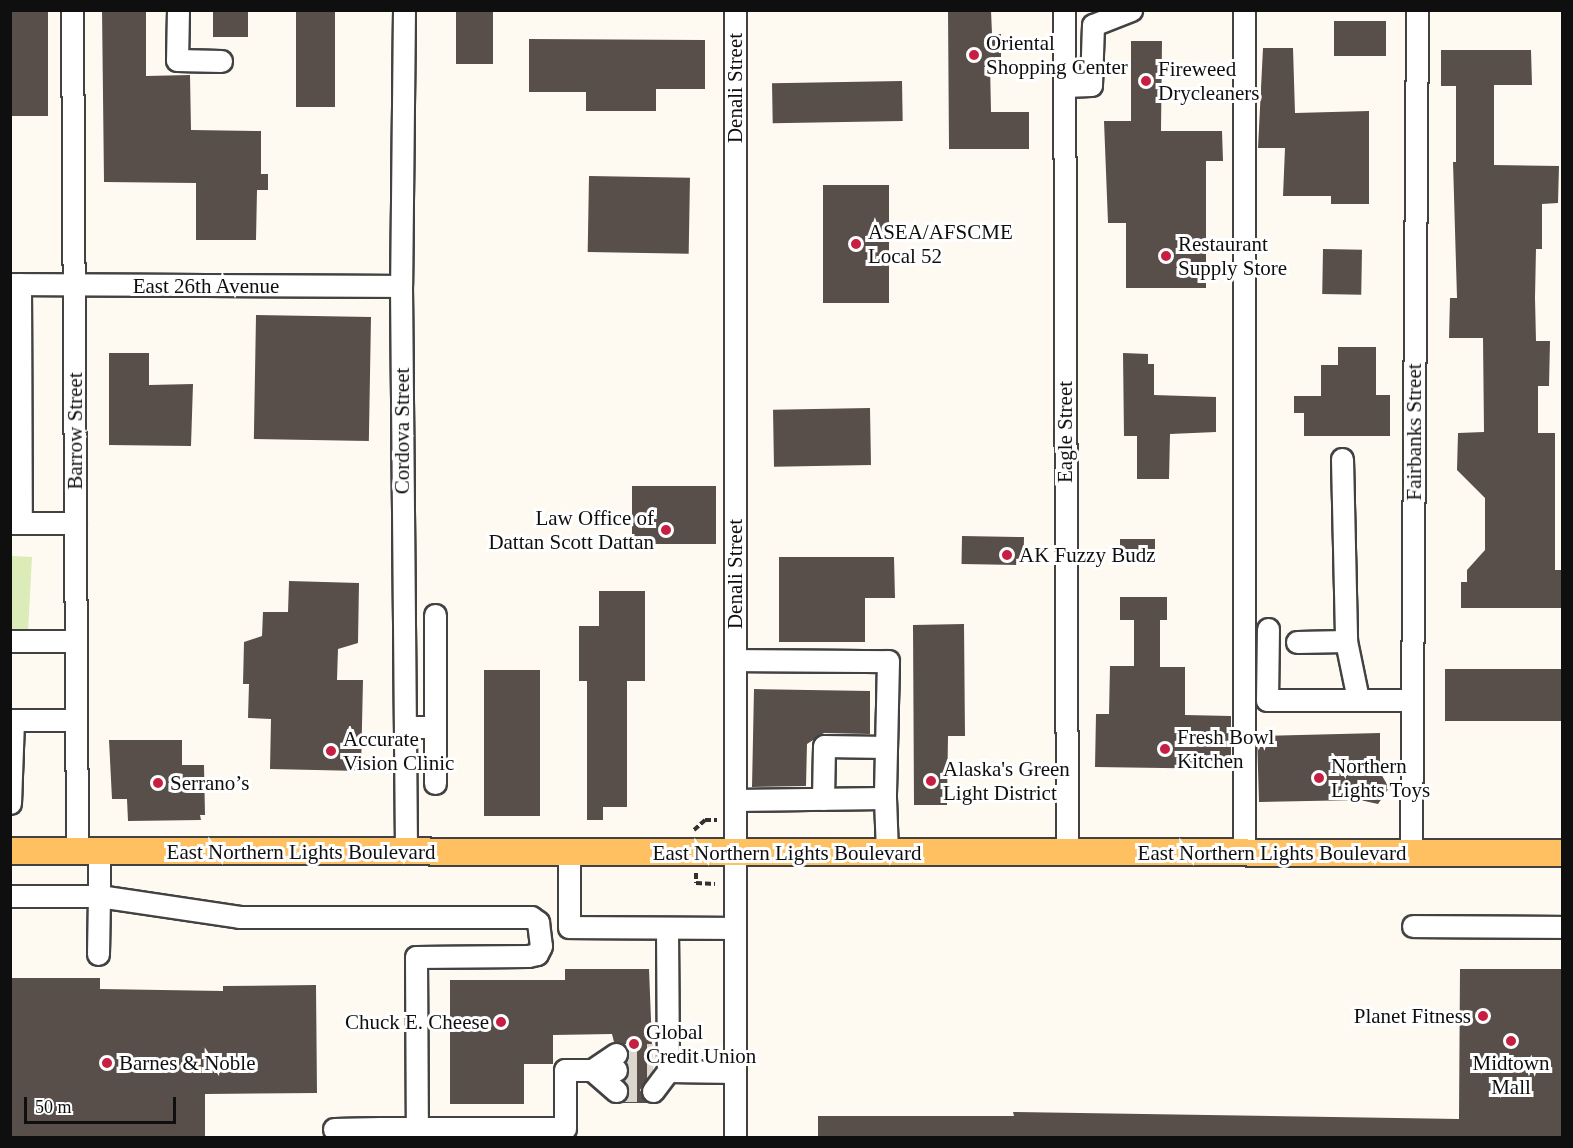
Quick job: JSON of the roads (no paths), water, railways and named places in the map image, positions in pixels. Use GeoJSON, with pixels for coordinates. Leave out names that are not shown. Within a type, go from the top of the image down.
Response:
{"type":"FeatureCollection","features":[{"type":"Feature","properties":{"kind":"main road","name":"East Northern Lights Boulevard"},"geometry":{"type":"LineString","coordinates":[[10,851],[1563,854]]}},
{"type":"Feature","properties":{"kind":"street","name":"Barrow Street"},"geometry":{"type":"LineString","coordinates":[[72,10],[76,720],[88,851],[99,896],[98,954]]}},
{"type":"Feature","properties":{"kind":"street"},"geometry":{"type":"LineString","coordinates":[[178,10],[177,60],[221,61]]}},
{"type":"Feature","properties":{"kind":"street","name":"Cordova Street"},"geometry":{"type":"LineString","coordinates":[[404,10],[401,286],[406,852]]}},
{"type":"Feature","properties":{"kind":"street","name":"Denali Street"},"geometry":{"type":"LineString","coordinates":[[735,10],[735,1137]]}},
{"type":"Feature","properties":{"kind":"street","name":"Eagle Street"},"geometry":{"type":"LineString","coordinates":[[1064,10],[1066,854]]}},
{"type":"Feature","properties":{"kind":"street"},"geometry":{"type":"LineString","coordinates":[[1064,86],[1091,85],[1093,18],[1131,10]]}},
{"type":"Feature","properties":{"kind":"street"},"geometry":{"type":"LineString","coordinates":[[1244,10],[1244,855]]}},
{"type":"Feature","properties":{"kind":"street","name":"Fairbanks Street"},"geometry":{"type":"LineString","coordinates":[[1411,853],[1417,10]]}},
{"type":"Feature","properties":{"kind":"street","name":"East 26th Avenue"},"geometry":{"type":"LineString","coordinates":[[15,284],[401,286]]}},
{"type":"Feature","properties":{"kind":"street"},"geometry":{"type":"LineString","coordinates":[[15,284],[16,523],[75,523]]}},
{"type":"Feature","properties":{"kind":"street"},"geometry":{"type":"LineString","coordinates":[[1342,459],[1346,641],[1358,699]]}},
{"type":"Feature","properties":{"kind":"street"},"geometry":{"type":"LineString","coordinates":[[435,615],[435,783]]}},
{"type":"Feature","properties":{"kind":"street"},"geometry":{"type":"LineString","coordinates":[[1268,629],[1267,700],[1412,700]]}},
{"type":"Feature","properties":{"kind":"street"},"geometry":{"type":"LineString","coordinates":[[10,641],[76,641]]}},
{"type":"Feature","properties":{"kind":"street"},"geometry":{"type":"LineString","coordinates":[[1297,642],[1346,641]]}},
{"type":"Feature","properties":{"kind":"street"},"geometry":{"type":"LineString","coordinates":[[735,660],[888,661],[885,798],[887,853]]}},
{"type":"Feature","properties":{"kind":"street"},"geometry":{"type":"LineString","coordinates":[[404,663],[435,663]]}},
{"type":"Feature","properties":{"kind":"street"},"geometry":{"type":"LineString","coordinates":[[10,803],[14,720],[76,720]]}},
{"type":"Feature","properties":{"kind":"street"},"geometry":{"type":"LineString","coordinates":[[405,727],[435,727]]}},
{"type":"Feature","properties":{"kind":"street"},"geometry":{"type":"LineString","coordinates":[[823,799],[824,746],[886,747]]}},
{"type":"Feature","properties":{"kind":"street"},"geometry":{"type":"LineString","coordinates":[[735,800],[885,798]]}},
{"type":"Feature","properties":{"kind":"street"},"geometry":{"type":"LineString","coordinates":[[569,852],[569,927],[735,928]]}},
{"type":"Feature","properties":{"kind":"street"},"geometry":{"type":"LineString","coordinates":[[10,896],[99,896],[239,917],[531,917],[541,928],[541,946],[537,954],[416,957],[417,1128]]}},
{"type":"Feature","properties":{"kind":"street"},"geometry":{"type":"LineString","coordinates":[[1413,926],[1563,927]]}},
{"type":"Feature","properties":{"kind":"street"},"geometry":{"type":"LineString","coordinates":[[668,928],[657,1071],[735,1072]]}},
{"type":"Feature","properties":{"kind":"street"},"geometry":{"type":"LineString","coordinates":[[334,1129],[381,1133],[417,1128],[565,1128],[565,1070],[616,1072]]}},
{"type":"Feature","properties":{"kind":"tunnel"},"geometry":{"type":"LineString","coordinates":[[616,1054],[653,1054]]}},
{"type":"Feature","properties":{"kind":"tunnel"},"geometry":{"type":"LineString","coordinates":[[616,1070],[653,1071]]}},
{"type":"Feature","properties":{"kind":"tunnel"},"geometry":{"type":"LineString","coordinates":[[616,1091],[653,1091]]}},
{"type":"Feature","properties":{"kind":"place","name":"Oriental Shopping Center"},"geometry":{"type":"Point","coordinates":[974,55]}},
{"type":"Feature","properties":{"kind":"place","name":"Fireweed Drycleaners"},"geometry":{"type":"Point","coordinates":[1146,81]}},
{"type":"Feature","properties":{"kind":"place","name":"ASEA/AFSCME Local 52"},"geometry":{"type":"Point","coordinates":[856,244]}},
{"type":"Feature","properties":{"kind":"place","name":"Restaurant Supply Store"},"geometry":{"type":"Point","coordinates":[1166,256]}},
{"type":"Feature","properties":{"kind":"place","name":"Law Office of Dattan Scott Dattan"},"geometry":{"type":"Point","coordinates":[666,530]}},
{"type":"Feature","properties":{"kind":"place","name":"AK Fuzzy Budz"},"geometry":{"type":"Point","coordinates":[1007,555]}},
{"type":"Feature","properties":{"kind":"place","name":"Fresh Bowl Kitchen"},"geometry":{"type":"Point","coordinates":[1165,749]}},
{"type":"Feature","properties":{"kind":"place","name":"Accurate Vision Clinic"},"geometry":{"type":"Point","coordinates":[331,751]}},
{"type":"Feature","properties":{"kind":"place","name":"Northern Lights Toys"},"geometry":{"type":"Point","coordinates":[1319,778]}},
{"type":"Feature","properties":{"kind":"place","name":"Alaska's Green Light District"},"geometry":{"type":"Point","coordinates":[931,781]}},
{"type":"Feature","properties":{"kind":"place","name":"Serrano’s"},"geometry":{"type":"Point","coordinates":[158,783]}},
{"type":"Feature","properties":{"kind":"place","name":"Planet Fitness"},"geometry":{"type":"Point","coordinates":[1483,1016]}},
{"type":"Feature","properties":{"kind":"place","name":"Chuck E. Cheese"},"geometry":{"type":"Point","coordinates":[501,1022]}},
{"type":"Feature","properties":{"kind":"place","name":"Midtown Mall"},"geometry":{"type":"Point","coordinates":[1511,1041]}},
{"type":"Feature","properties":{"kind":"place","name":"Global Credit Union"},"geometry":{"type":"Point","coordinates":[634,1044]}},
{"type":"Feature","properties":{"kind":"place","name":"Barnes & Noble"},"geometry":{"type":"Point","coordinates":[107,1063]}}]}
